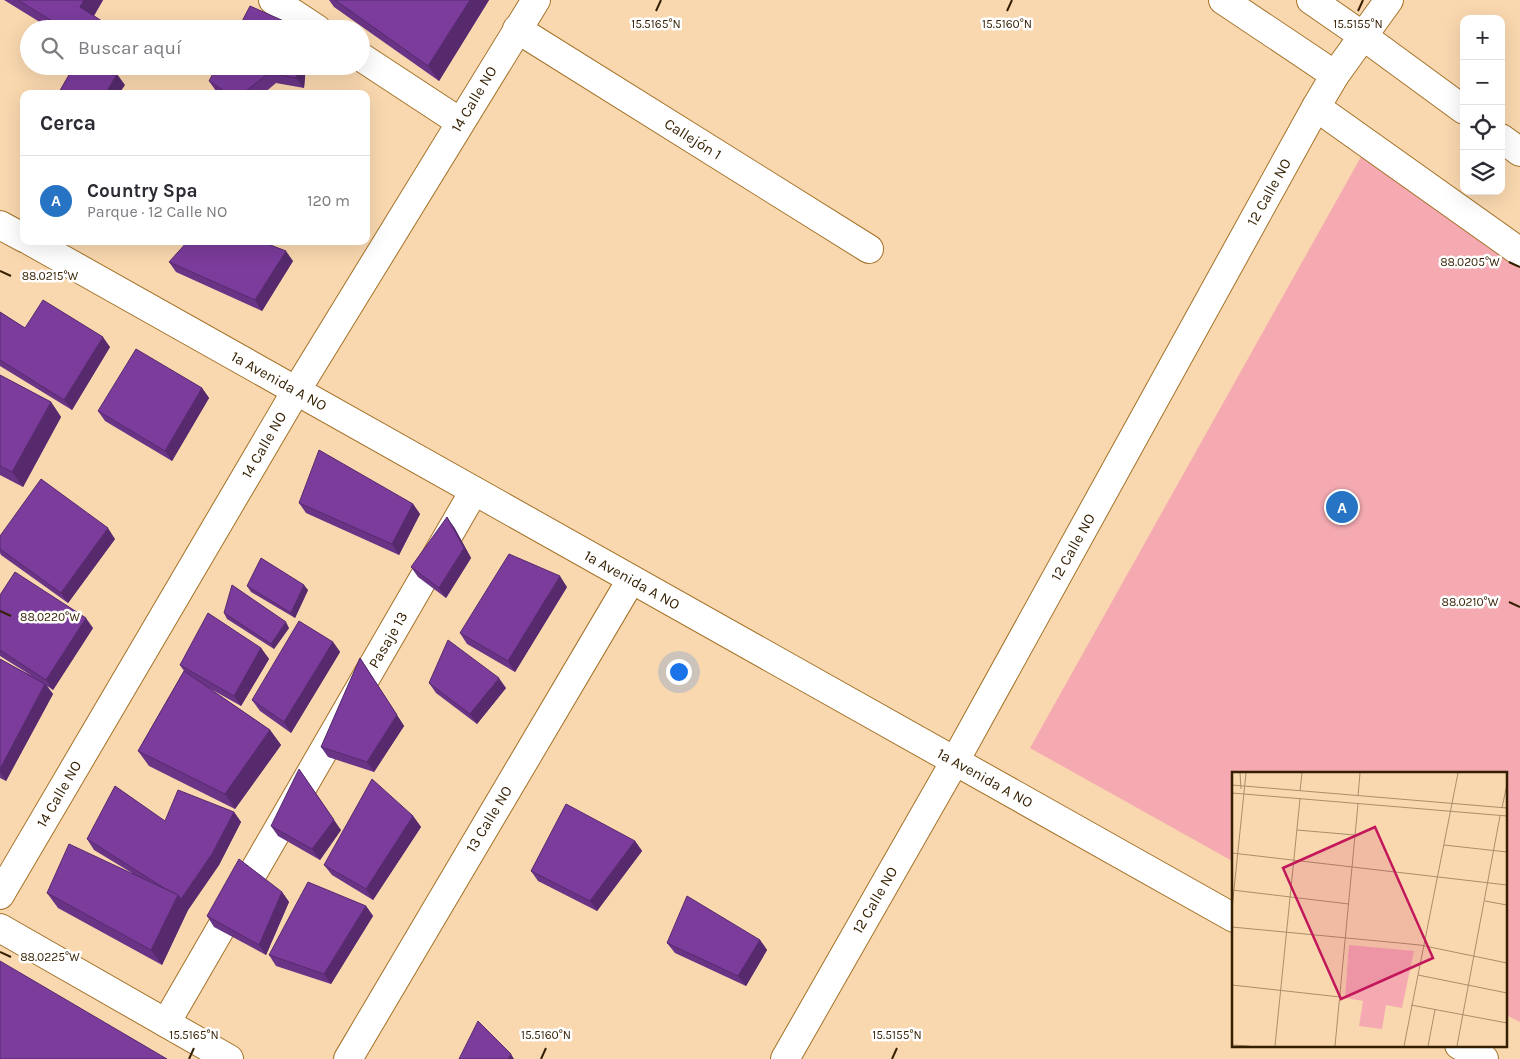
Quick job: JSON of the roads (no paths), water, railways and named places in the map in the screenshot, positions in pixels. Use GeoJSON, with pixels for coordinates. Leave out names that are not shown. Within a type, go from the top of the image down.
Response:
{"type":"FeatureCollection","features":[{"type":"Feature","properties":{"kind":"street"},"geometry":{"type":"LineString","coordinates":[[273,0],[303,20]]}},
{"type":"Feature","properties":{"kind":"street","name":"14 Calle NO"},"geometry":{"type":"LineString","coordinates":[[0,894],[296,391],[536,0]]}},
{"type":"Feature","properties":{"kind":"street"},"geometry":{"type":"LineString","coordinates":[[1223,0],[1336,75]]}},
{"type":"Feature","properties":{"kind":"street"},"geometry":{"type":"LineString","coordinates":[[1311,0],[1460,107]]}},
{"type":"Feature","properties":{"kind":"street","name":"12 Calle NO"},"geometry":{"type":"LineString","coordinates":[[785,1059],[955,761],[1316,107],[1336,75],[1389,0]]}},
{"type":"Feature","properties":{"kind":"street","name":"Callejón 1"},"geometry":{"type":"LineString","coordinates":[[518,29],[869,249]]}},
{"type":"Feature","properties":{"kind":"street"},"geometry":{"type":"LineString","coordinates":[[370,64],[460,122]]}},
{"type":"Feature","properties":{"kind":"street"},"geometry":{"type":"LineString","coordinates":[[1316,107],[1520,252]]}},
{"type":"Feature","properties":{"kind":"street"},"geometry":{"type":"LineString","coordinates":[[1505,141],[1520,152]]}},
{"type":"Feature","properties":{"kind":"street"},"geometry":{"type":"LineString","coordinates":[[0,225],[20,236]]}},
{"type":"Feature","properties":{"kind":"street","name":"1a Avenida A NO"},"geometry":{"type":"LineString","coordinates":[[37,245],[1232,917]]}},
{"type":"Feature","properties":{"kind":"street","name":"Pasaje 13"},"geometry":{"type":"LineString","coordinates":[[166,1023],[474,491]]}},
{"type":"Feature","properties":{"kind":"street","name":"13 Calle NO"},"geometry":{"type":"LineString","coordinates":[[348,1059],[631,580]]}},
{"type":"Feature","properties":{"kind":"street"},"geometry":{"type":"LineString","coordinates":[[0,928],[229,1059]]}},
{"type":"Feature","properties":{"kind":"street"},"geometry":{"type":"LineString","coordinates":[[1461,1046],[1484,1059]]}},
{"type":"Feature","properties":{"kind":"place","name":"Country Spa"},"geometry":{"type":"Point","coordinates":[1342,507]}}]}
